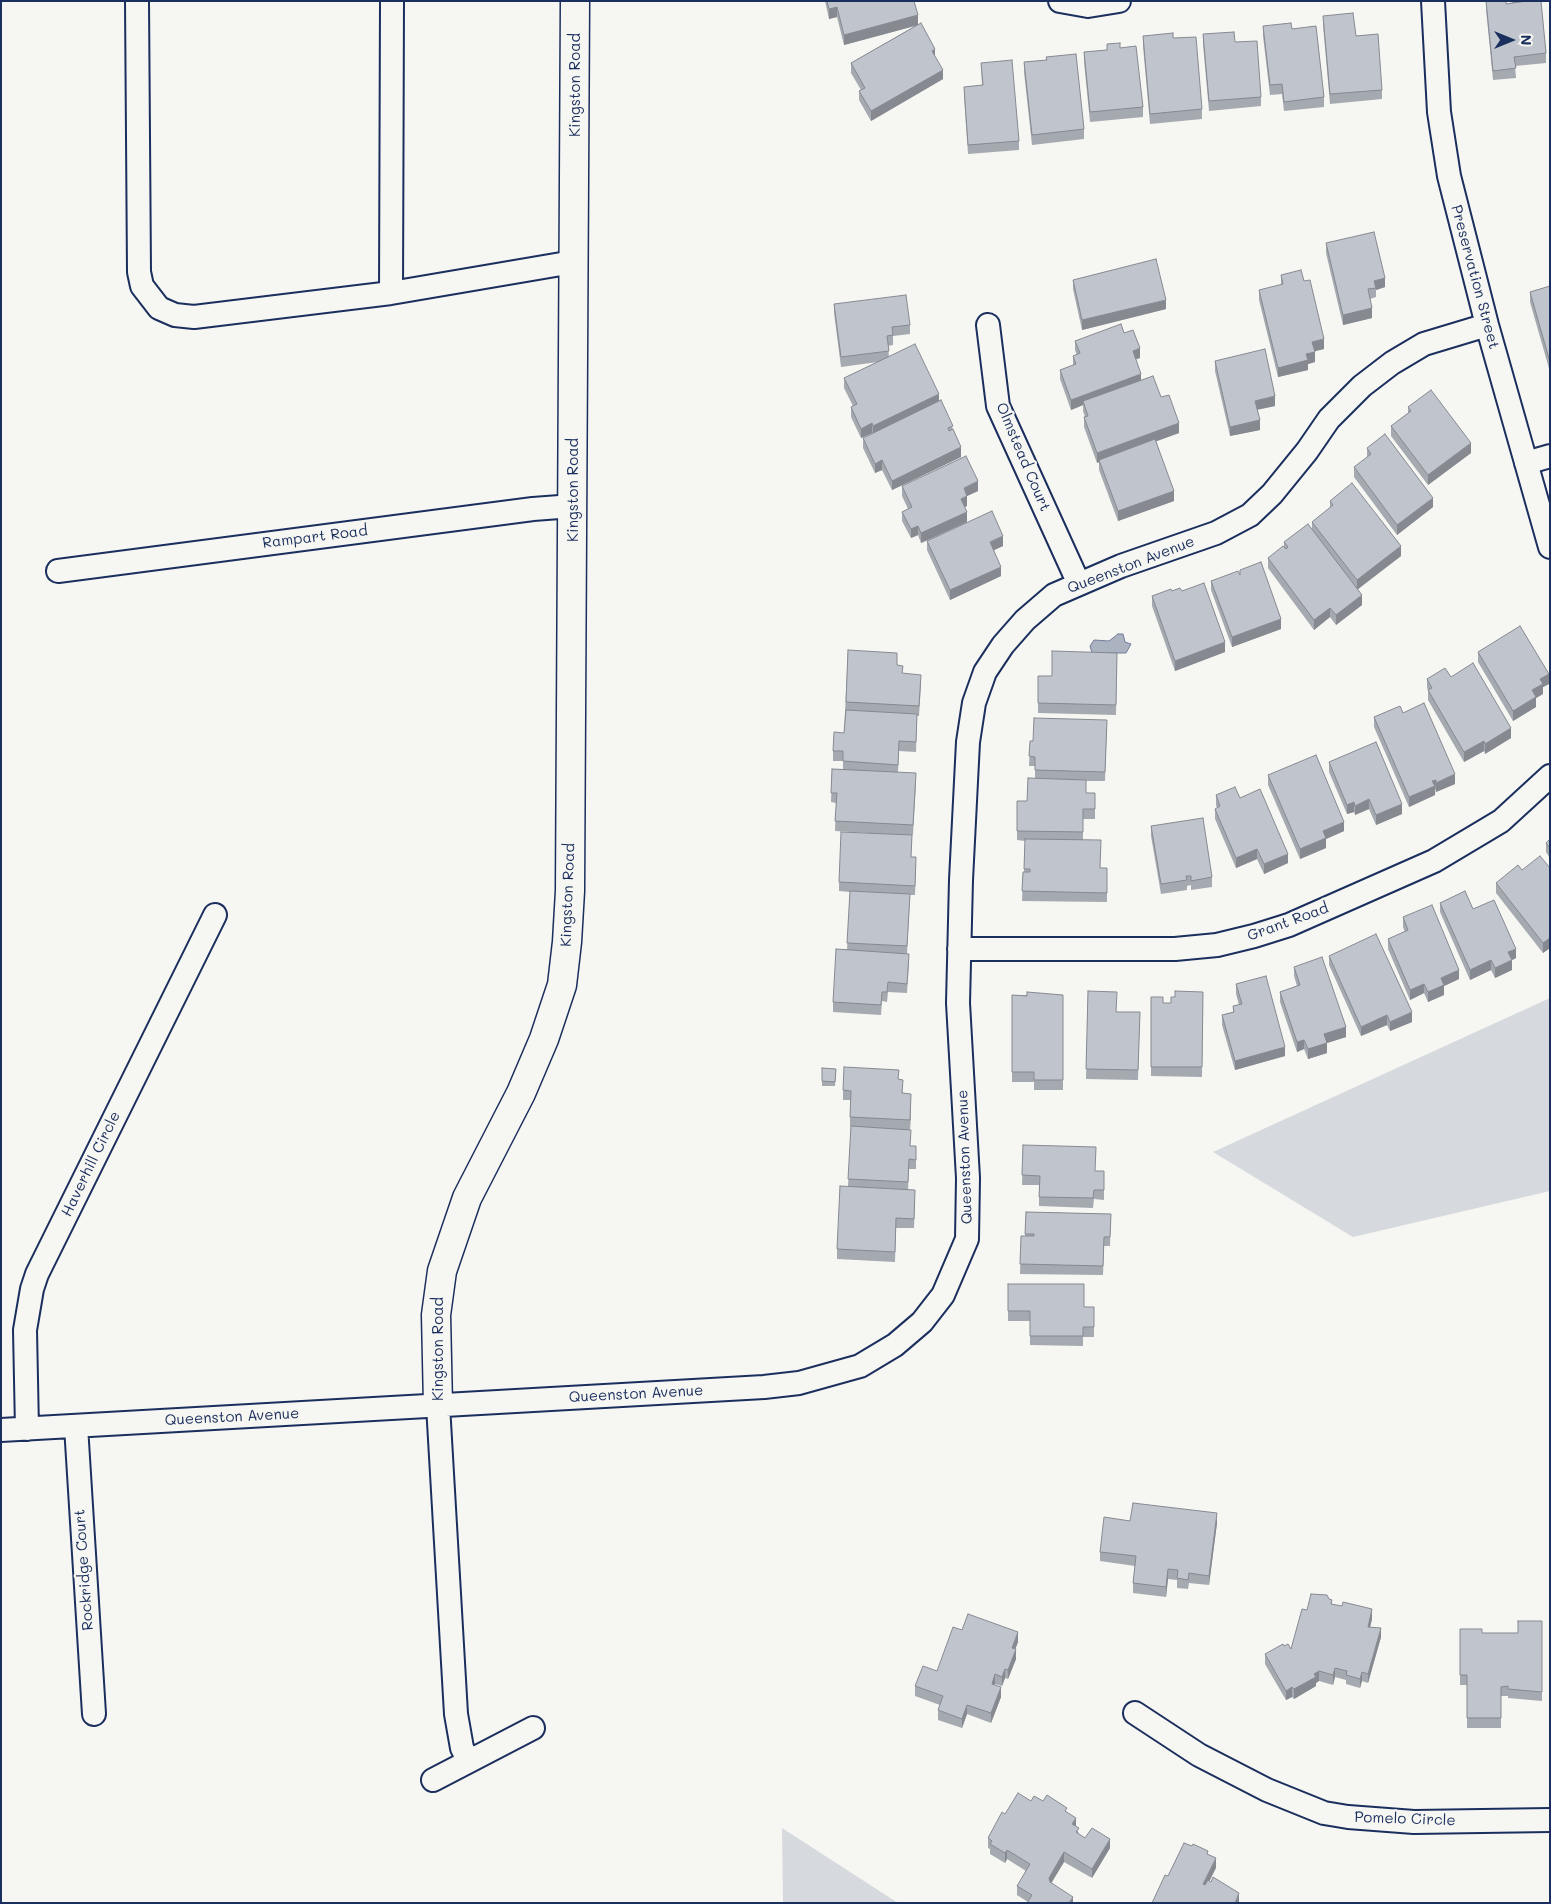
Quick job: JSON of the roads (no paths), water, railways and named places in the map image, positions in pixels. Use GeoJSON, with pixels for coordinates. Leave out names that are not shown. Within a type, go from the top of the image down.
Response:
{"type":"FeatureCollection","features":[{"type":"Feature","properties":{"kind":"street"},"geometry":{"type":"LineString","coordinates":[[137,1],[138,272],[142,286],[159,308],[175,315],[194,317],[390,294],[574,262]]}},
{"type":"Feature","properties":{"kind":"street"},"geometry":{"type":"LineString","coordinates":[[390,294],[392,1]]}},
{"type":"Feature","properties":{"kind":"street","name":"Kingston Road"},"geometry":{"type":"LineString","coordinates":[[468,1760],[462,1748],[456,1714],[438,1405],[436,1315],[438,1290],[448,1248],[467,1198],[521,1093],[544,1038],[562,985],[570,891],[575,1]]}},
{"type":"Feature","properties":{"kind":"street"},"geometry":{"type":"LineString","coordinates":[[1060,1],[1088,6],[1120,1]]}},
{"type":"Feature","properties":{"kind":"street","name":"Preservation Street"},"geometry":{"type":"LineString","coordinates":[[1433,1],[1439,112],[1443,140],[1462,228],[1487,324],[1550,547]]}},
{"type":"Feature","properties":{"kind":"street","name":"Queenston Avenue"},"geometry":{"type":"LineString","coordinates":[[1,1430],[799,1383],[860,1366],[895,1345],[922,1322],[942,1295],[967,1239],[968,1178],[958,1003],[959,949],[968,742],[974,703],[985,672],[1008,639],[1025,620],[1054,596],[1079,584],[1216,533],[1250,515],[1272,494],[1307,451],[1329,419],[1362,386],[1392,363],[1424,344],[1487,324]]}},
{"type":"Feature","properties":{"kind":"street","name":"Olmstead Court"},"geometry":{"type":"LineString","coordinates":[[988,325],[998,406],[1079,584]]}},
{"type":"Feature","properties":{"kind":"street"},"geometry":{"type":"LineString","coordinates":[[1526,463],[1550,456]]}},
{"type":"Feature","properties":{"kind":"street","name":"Rampart Road"},"geometry":{"type":"LineString","coordinates":[[58,571],[533,508],[573,506]]}},
{"type":"Feature","properties":{"kind":"street","name":"Grant Road"},"geometry":{"type":"LineString","coordinates":[[959,949],[1175,949],[1216,945],[1254,936],[1289,925],[1434,861],[1501,821],[1550,776]]}},
{"type":"Feature","properties":{"kind":"street","name":"Haverhill Circle"},"geometry":{"type":"LineString","coordinates":[[27,1428],[25,1330],[32,1289],[37,1274],[215,915]]}},
{"type":"Feature","properties":{"kind":"street","name":"Rockridge Court"},"geometry":{"type":"LineString","coordinates":[[76,1426],[94,1714]]}},
{"type":"Feature","properties":{"kind":"street","name":"Pomelo Circle"},"geometry":{"type":"LineString","coordinates":[[1135,1713],[1198,1755],[1267,1790],[1324,1813],[1348,1818],[1398,1821],[1550,1820]]}},
{"type":"Feature","properties":{"kind":"street"},"geometry":{"type":"LineString","coordinates":[[433,1780],[468,1760],[533,1728]]}}]}
